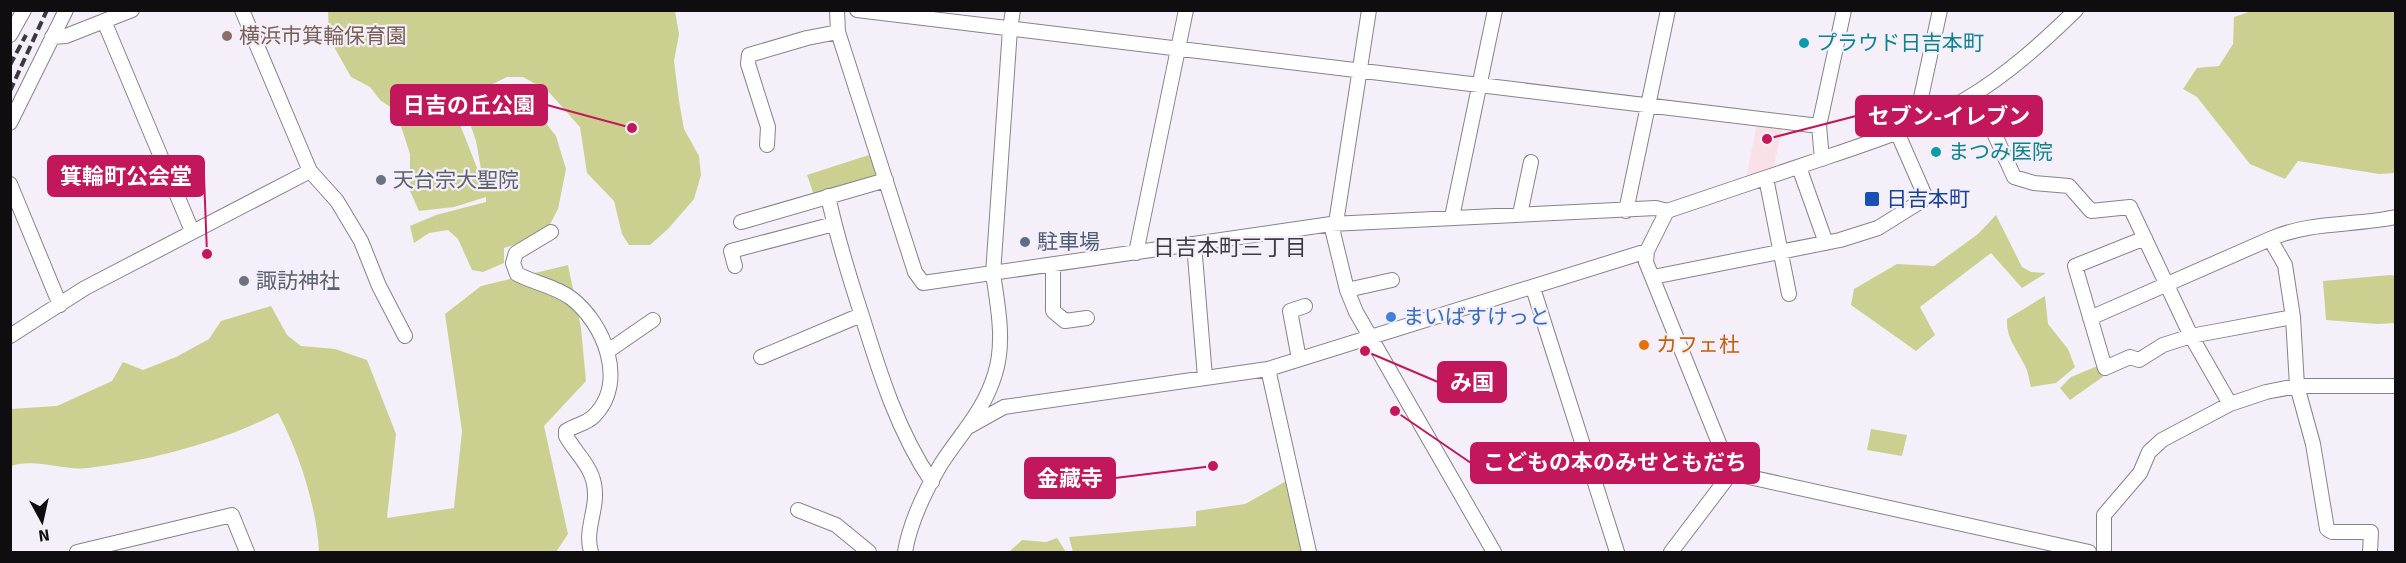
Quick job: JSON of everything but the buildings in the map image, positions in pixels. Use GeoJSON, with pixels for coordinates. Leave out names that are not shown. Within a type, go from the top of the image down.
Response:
{"type":"FeatureCollection","features":[{"type":"Feature","properties":{"kind":"street"},"geometry":{"type":"LineString","coordinates":[[10,35],[24,10]]}},
{"type":"Feature","properties":{"kind":"street"},"geometry":{"type":"LineString","coordinates":[[10,123],[66,10]]}},
{"type":"Feature","properties":{"kind":"street"},"geometry":{"type":"LineString","coordinates":[[52,37],[66,36],[132,10]]}},
{"type":"Feature","properties":{"kind":"street"},"geometry":{"type":"LineString","coordinates":[[242,10],[310,171],[337,201],[361,242],[379,286],[405,336]]}},
{"type":"Feature","properties":{"kind":"street"},"geometry":{"type":"LineString","coordinates":[[837,10],[838,32],[915,272],[923,283],[1334,223],[1656,208],[1667,211],[1916,125],[1976,93],[2040,45],[2076,10]]}},
{"type":"Feature","properties":{"kind":"street"},"geometry":{"type":"LineString","coordinates":[[857,10],[921,15],[1010,29],[1819,126]]}},
{"type":"Feature","properties":{"kind":"street"},"geometry":{"type":"LineString","coordinates":[[904,552],[916,515],[932,482],[942,464],[970,426],[989,390],[999,355],[999,312],[993,274],[1013,10]]}},
{"type":"Feature","properties":{"kind":"street"},"geometry":{"type":"LineString","coordinates":[[1136,253],[1186,10]]}},
{"type":"Feature","properties":{"kind":"street"},"geometry":{"type":"LineString","coordinates":[[1369,10],[1334,223],[1347,290],[1369,337],[1494,552]]}},
{"type":"Feature","properties":{"kind":"street"},"geometry":{"type":"LineString","coordinates":[[1452,217],[1495,10]]}},
{"type":"Feature","properties":{"kind":"street"},"geometry":{"type":"LineString","coordinates":[[1626,211],[1668,10]]}},
{"type":"Feature","properties":{"kind":"street"},"geometry":{"type":"LineString","coordinates":[[1822,159],[1819,126],[1844,10]]}},
{"type":"Feature","properties":{"kind":"street"},"geometry":{"type":"LineString","coordinates":[[1916,125],[1940,10]]}},
{"type":"Feature","properties":{"kind":"street"},"geometry":{"type":"LineString","coordinates":[[105,21],[192,231]]}},
{"type":"Feature","properties":{"kind":"street"},"geometry":{"type":"LineString","coordinates":[[767,145],[768,127],[748,64],[749,56],[807,38],[838,32]]}},
{"type":"Feature","properties":{"kind":"street"},"geometry":{"type":"LineString","coordinates":[[1976,93],[2014,177],[2034,183],[2069,186],[2091,211],[2130,207],[2191,336],[2230,404]]}},
{"type":"Feature","properties":{"kind":"street"},"geometry":{"type":"LineString","coordinates":[[1653,277],[1781,253],[1878,228],[1926,198],[1897,132]]}},
{"type":"Feature","properties":{"kind":"street"},"geometry":{"type":"LineString","coordinates":[[1520,214],[1531,162]]}},
{"type":"Feature","properties":{"kind":"street"},"geometry":{"type":"LineString","coordinates":[[1799,166],[1826,243]]}},
{"type":"Feature","properties":{"kind":"street"},"geometry":{"type":"LineString","coordinates":[[10,336],[85,288],[310,171]]}},
{"type":"Feature","properties":{"kind":"street"},"geometry":{"type":"LineString","coordinates":[[1766,178],[1789,294]]}},
{"type":"Feature","properties":{"kind":"street"},"geometry":{"type":"LineString","coordinates":[[741,222],[886,180]]}},
{"type":"Feature","properties":{"kind":"street"},"geometry":{"type":"LineString","coordinates":[[10,184],[60,305]]}},
{"type":"Feature","properties":{"kind":"street"},"geometry":{"type":"LineString","coordinates":[[828,196],[842,259],[874,357],[907,441],[932,482]]}},
{"type":"Feature","properties":{"kind":"street"},"geometry":{"type":"LineString","coordinates":[[1667,211],[1647,251],[1646,262],[1731,473]]}},
{"type":"Feature","properties":{"kind":"street"},"geometry":{"type":"LineString","coordinates":[[2090,318],[2167,286],[2289,230],[2317,225],[2369,223],[2396,217]]}},
{"type":"Feature","properties":{"kind":"street"},"geometry":{"type":"LineString","coordinates":[[735,266],[731,251],[834,224]]}},
{"type":"Feature","properties":{"kind":"street"},"geometry":{"type":"LineString","coordinates":[[551,232],[516,253],[513,263],[517,274],[570,297],[597,326],[608,351],[610,378],[603,403],[591,418],[566,431],[566,436],[589,470],[594,483],[594,511],[587,533],[588,551]]}},
{"type":"Feature","properties":{"kind":"street"},"geometry":{"type":"LineString","coordinates":[[2145,238],[2075,266],[2105,368],[2130,357],[2139,360],[2163,345],[2191,336],[2293,317]]}},
{"type":"Feature","properties":{"kind":"street"},"geometry":{"type":"LineString","coordinates":[[2270,239],[2285,265],[2293,317],[2297,386],[2313,444],[2327,529],[2332,532],[2371,532],[2370,552]]}},
{"type":"Feature","properties":{"kind":"street"},"geometry":{"type":"LineString","coordinates":[[1194,244],[1205,377]]}},
{"type":"Feature","properties":{"kind":"street"},"geometry":{"type":"LineString","coordinates":[[970,426],[1004,407],[1268,369],[1647,251]]}},
{"type":"Feature","properties":{"kind":"street"},"geometry":{"type":"LineString","coordinates":[[1053,265],[1053,311],[1065,321],[1087,318]]}},
{"type":"Feature","properties":{"kind":"street"},"geometry":{"type":"LineString","coordinates":[[1347,290],[1392,280]]}},
{"type":"Feature","properties":{"kind":"street"},"geometry":{"type":"LineString","coordinates":[[1533,288],[1617,552]]}},
{"type":"Feature","properties":{"kind":"street"},"geometry":{"type":"LineString","coordinates":[[1299,359],[1290,311],[1305,306]]}},
{"type":"Feature","properties":{"kind":"street"},"geometry":{"type":"LineString","coordinates":[[761,357],[861,315]]}},
{"type":"Feature","properties":{"kind":"street"},"geometry":{"type":"LineString","coordinates":[[608,351],[653,320]]}},
{"type":"Feature","properties":{"kind":"street"},"geometry":{"type":"LineString","coordinates":[[1268,369],[1309,552]]}},
{"type":"Feature","properties":{"kind":"street"},"geometry":{"type":"LineString","coordinates":[[2104,552],[2104,514],[2140,472],[2149,452],[2162,440],[2230,404],[2266,392],[2297,386],[2396,386]]}},
{"type":"Feature","properties":{"kind":"street"},"geometry":{"type":"LineString","coordinates":[[1731,473],[2026,546],[2089,552]]}},
{"type":"Feature","properties":{"kind":"street"},"geometry":{"type":"LineString","coordinates":[[1671,552],[1731,473]]}},
{"type":"Feature","properties":{"kind":"street"},"geometry":{"type":"LineString","coordinates":[[798,510],[836,525],[869,552]]}},
{"type":"Feature","properties":{"kind":"street"},"geometry":{"type":"LineString","coordinates":[[77,552],[131,547],[232,515],[248,552]]}},
{"type":"Feature","properties":{"kind":"shaded area"},"geometry":{"type":"Polygon","coordinates":[[[1757,122],[1783,126],[1773,170],[1746,180],[1757,122]]]}},
{"type":"Feature","properties":{"kind":"green space"},"geometry":{"type":"Polygon","coordinates":[[[328,10],[675,11],[679,34],[674,61],[679,101],[684,129],[699,156],[701,175],[694,199],[668,229],[650,245],[629,245],[622,234],[614,201],[587,173],[580,127],[547,90],[523,77],[507,77],[459,100],[454,109],[484,186],[476,141],[463,103],[489,93],[517,87],[556,136],[566,169],[558,209],[548,228],[532,239],[504,248],[504,263],[483,272],[472,270],[458,239],[448,230],[429,233],[414,243],[410,226],[436,215],[486,202],[486,197],[454,207],[419,211],[410,191],[410,154],[396,111],[380,100],[370,87],[351,77],[329,38],[328,10]]]}},
{"type":"Feature","properties":{"kind":"green space"},"geometry":{"type":"Polygon","coordinates":[[[2255,10],[2395,11],[2395,173],[2379,174],[2298,161],[2285,179],[2250,164],[2197,97],[2183,89],[2197,68],[2219,66],[2233,44],[2234,17],[2255,10]]]}},
{"type":"Feature","properties":{"kind":"green space"},"geometry":{"type":"Polygon","coordinates":[[[872,154],[879,178],[814,195],[807,175],[872,154]]]}},
{"type":"Feature","properties":{"kind":"green space"},"geometry":{"type":"Polygon","coordinates":[[[1996,215],[2022,267],[2031,272],[2046,273],[2022,288],[1991,253],[1920,307],[1935,335],[1916,351],[1851,305],[1854,289],[1897,264],[1934,266],[1978,234],[1996,215]]]}},
{"type":"Feature","properties":{"kind":"green space"},"geometry":{"type":"Polygon","coordinates":[[[568,265],[581,328],[586,381],[544,426],[568,534],[556,552],[319,552],[315,517],[306,481],[278,413],[210,441],[162,455],[112,465],[69,468],[30,463],[11,466],[10,409],[57,406],[112,381],[123,362],[143,370],[176,357],[209,339],[221,321],[271,306],[287,335],[301,346],[335,349],[367,360],[396,434],[387,518],[454,508],[462,431],[445,314],[481,286],[568,265]]]}},
{"type":"Feature","properties":{"kind":"green space"},"geometry":{"type":"Polygon","coordinates":[[[2395,276],[2395,323],[2326,320],[2323,281],[2395,276]]]}},
{"type":"Feature","properties":{"kind":"green space"},"geometry":{"type":"Polygon","coordinates":[[[2045,296],[2048,324],[2068,349],[2075,367],[2056,383],[2031,387],[2025,366],[2010,337],[2007,319],[2045,296]]]}},
{"type":"Feature","properties":{"kind":"green space"},"geometry":{"type":"Polygon","coordinates":[[[2100,365],[2104,376],[2070,400],[2060,388],[2071,377],[2100,365]]]}},
{"type":"Feature","properties":{"kind":"green space"},"geometry":{"type":"Polygon","coordinates":[[[1871,429],[1907,435],[1902,456],[1867,450],[1871,429]]]}},
{"type":"Feature","properties":{"kind":"green space"},"geometry":{"type":"Polygon","coordinates":[[[1288,480],[1309,552],[1073,552],[1069,537],[1196,526],[1196,511],[1245,504],[1288,480]]]}},
{"type":"Feature","properties":{"kind":"green space"},"geometry":{"type":"Polygon","coordinates":[[[1057,538],[1066,552],[1009,552],[1022,540],[1046,542],[1057,538]]]}},
{"type":"Feature","properties":{"kind":"railway"},"geometry":{"type":"LineString","coordinates":[[10,91],[47,10]]}},
{"type":"Feature","properties":{"kind":"railway"},"geometry":{"type":"LineString","coordinates":[[10,65],[26,35]]}},
{"type":"Feature","properties":{"kind":"place","name":"横浜市箕輪保育園"},"geometry":{"type":"Point","coordinates":[227,36]}},
{"type":"Feature","properties":{"kind":"place","name":"プラウド日吉本町"},"geometry":{"type":"Point","coordinates":[1804,43]}},
{"type":"Feature","properties":{"kind":"place","name":"日吉の丘公園"},"geometry":{"type":"Point","coordinates":[632,128]}},
{"type":"Feature","properties":{"kind":"place","name":"セブン-イレブン"},"geometry":{"type":"Point","coordinates":[1767,139]}},
{"type":"Feature","properties":{"kind":"place","name":"まつみ医院"},"geometry":{"type":"Point","coordinates":[1936,152]}},
{"type":"Feature","properties":{"kind":"place","name":"天台宗大聖院"},"geometry":{"type":"Point","coordinates":[381,180]}},
{"type":"Feature","properties":{"kind":"place","name":"日吉本町"},"geometry":{"type":"Point","coordinates":[1872,199]}},
{"type":"Feature","properties":{"kind":"place","name":"駐車場"},"geometry":{"type":"Point","coordinates":[1025,242]}},
{"type":"Feature","properties":{"kind":"place","name":"箕輪町公会堂"},"geometry":{"type":"Point","coordinates":[207,254]}},
{"type":"Feature","properties":{"kind":"place","name":"諏訪神社"},"geometry":{"type":"Point","coordinates":[244,281]}},
{"type":"Feature","properties":{"kind":"place","name":"まいばすけっと"},"geometry":{"type":"Point","coordinates":[1391,317]}},
{"type":"Feature","properties":{"kind":"place","name":"カフェ杜"},"geometry":{"type":"Point","coordinates":[1644,345]}},
{"type":"Feature","properties":{"kind":"place","name":"み国"},"geometry":{"type":"Point","coordinates":[1365,351]}},
{"type":"Feature","properties":{"kind":"place","name":"こどもの本のみせともだち"},"geometry":{"type":"Point","coordinates":[1395,411]}},
{"type":"Feature","properties":{"kind":"place","name":"金藏寺"},"geometry":{"type":"Point","coordinates":[1213,466]}},
{"type":"Feature","properties":{"kind":"district","name":"日吉本町三丁目"},"geometry":{"type":"Point","coordinates":[1230,247]}}]}
